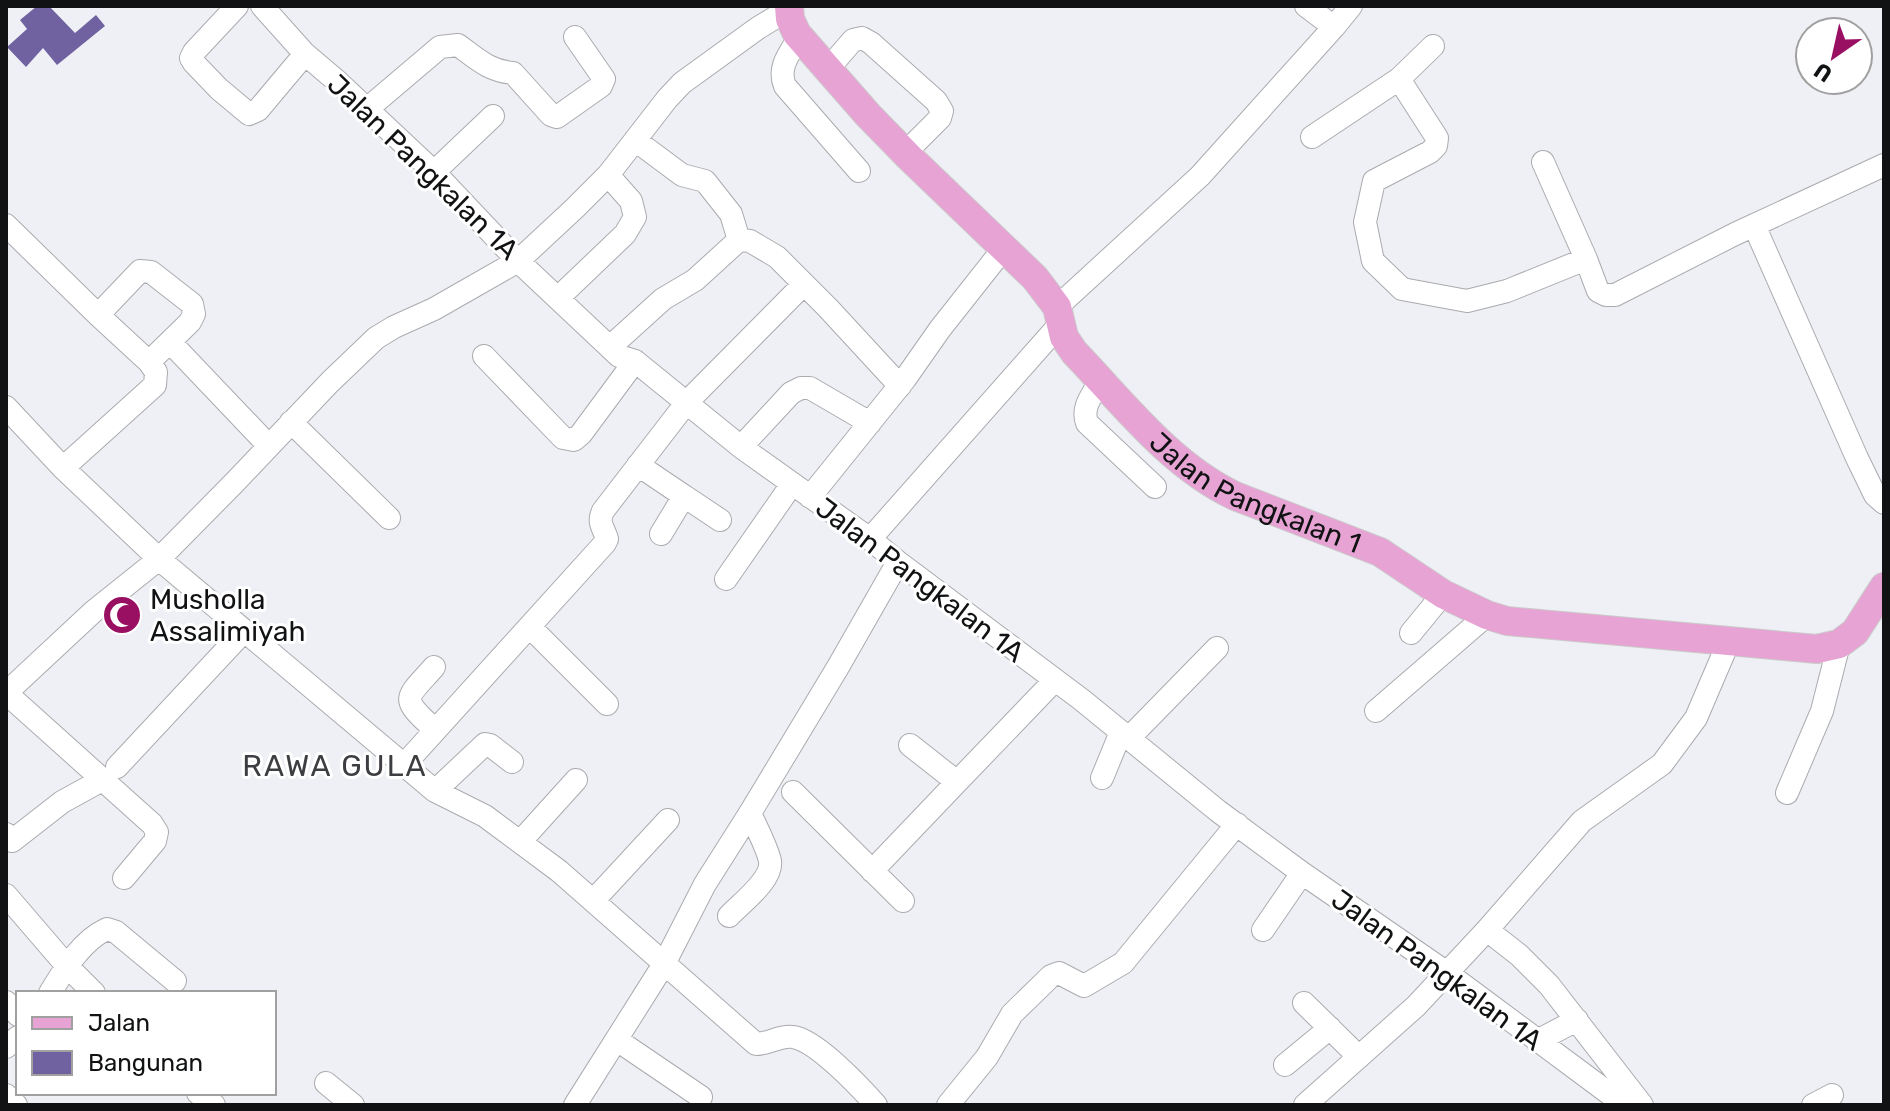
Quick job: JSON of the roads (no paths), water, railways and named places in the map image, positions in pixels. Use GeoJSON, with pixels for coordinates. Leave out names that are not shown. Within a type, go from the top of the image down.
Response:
{"type":"FeatureCollection","features":[{"type":"Feature","properties":{"kind":"main road","name":"Jalan Pangkalan 1"},"geometry":{"type":"LineString","coordinates":[[789,7],[790,19],[800,36],[868,115],[1035,278],[1059,315],[1064,337],[1074,352],[1150,433],[1215,487],[1380,552],[1443,594],[1507,621],[1817,649],[1839,644]]}},
{"type":"Feature","properties":{"kind":"main road"},"geometry":{"type":"LineString","coordinates":[[1839,644],[1855,632],[1884,587]]}},
{"type":"Feature","properties":{"kind":"street"},"geometry":{"type":"LineString","coordinates":[[237,6],[191,58],[219,89],[249,114],[258,110],[305,54]]}},
{"type":"Feature","properties":{"kind":"street","name":"Jalan Pangkalan 1A"},"geometry":{"type":"LineString","coordinates":[[262,6],[305,54],[434,172],[518,261],[619,356],[635,361],[741,447],[870,539],[1237,824],[1447,973],[1613,1102]]}},
{"type":"Feature","properties":{"kind":"street"},"geometry":{"type":"LineString","coordinates":[[1306,6],[1334,27]]}},
{"type":"Feature","properties":{"kind":"street"},"geometry":{"type":"LineString","coordinates":[[870,539],[1059,315],[1200,176],[1351,6]]}},
{"type":"Feature","properties":{"kind":"street"},"geometry":{"type":"LineString","coordinates":[[124,878],[155,841],[157,832],[152,824],[110,773],[6,693],[94,611],[159,559],[376,338],[518,261],[608,175],[682,83],[789,7]]}},
{"type":"Feature","properties":{"kind":"street"},"geometry":{"type":"LineString","coordinates":[[800,36],[784,63],[781,76],[785,86],[859,171]]}},
{"type":"Feature","properties":{"kind":"street"},"geometry":{"type":"LineString","coordinates":[[367,109],[440,47],[458,45],[498,72],[513,73],[551,115],[557,117],[601,86],[604,79],[575,37]]}},
{"type":"Feature","properties":{"kind":"street"},"geometry":{"type":"LineString","coordinates":[[828,69],[853,40],[862,38],[936,101],[942,111],[940,118],[905,153]]}},
{"type":"Feature","properties":{"kind":"street"},"geometry":{"type":"LineString","coordinates":[[1312,137],[1399,79],[1433,46]]}},
{"type":"Feature","properties":{"kind":"street"},"geometry":{"type":"LineString","coordinates":[[1399,79],[1437,138],[1436,146],[1430,152],[1374,181],[1365,222],[1373,261],[1402,289],[1467,301],[1507,291],[1586,259]]}},
{"type":"Feature","properties":{"kind":"street"},"geometry":{"type":"LineString","coordinates":[[434,172],[493,116]]}},
{"type":"Feature","properties":{"kind":"street"},"geometry":{"type":"LineString","coordinates":[[635,140],[682,175],[705,181],[731,214],[739,240]]}},
{"type":"Feature","properties":{"kind":"street"},"geometry":{"type":"LineString","coordinates":[[1543,162],[1598,291],[1606,295],[1615,295],[1754,225],[1884,165]]}},
{"type":"Feature","properties":{"kind":"street"},"geometry":{"type":"LineString","coordinates":[[558,298],[625,234],[635,217],[631,201],[608,175]]}},
{"type":"Feature","properties":{"kind":"street"},"geometry":{"type":"LineString","coordinates":[[6,225],[156,372],[155,385],[63,468]]}},
{"type":"Feature","properties":{"kind":"street"},"geometry":{"type":"LineString","coordinates":[[1754,225],[1857,458],[1875,495],[1884,503]]}},
{"type":"Feature","properties":{"kind":"street"},"geometry":{"type":"LineString","coordinates":[[610,347],[663,299],[695,280],[739,240],[750,241],[777,257],[900,386]]}},
{"type":"Feature","properties":{"kind":"street"},"geometry":{"type":"LineString","coordinates":[[726,579],[801,490],[870,423],[1004,248]]}},
{"type":"Feature","properties":{"kind":"street"},"geometry":{"type":"LineString","coordinates":[[98,315],[140,271],[151,272],[192,304],[194,314],[190,322],[149,362]]}},
{"type":"Feature","properties":{"kind":"street"},"geometry":{"type":"LineString","coordinates":[[404,765],[607,539],[600,517],[687,402],[804,284]]}},
{"type":"Feature","properties":{"kind":"street"},"geometry":{"type":"LineString","coordinates":[[170,342],[269,446]]}},
{"type":"Feature","properties":{"kind":"street"},"geometry":{"type":"LineString","coordinates":[[484,356],[563,438],[574,440],[635,361]]}},
{"type":"Feature","properties":{"kind":"street"},"geometry":{"type":"LineString","coordinates":[[1101,380],[1085,407],[1087,423],[1155,487]]}},
{"type":"Feature","properties":{"kind":"street"},"geometry":{"type":"LineString","coordinates":[[741,447],[791,393],[801,388],[810,388],[870,423]]}},
{"type":"Feature","properties":{"kind":"street"},"geometry":{"type":"LineString","coordinates":[[6,407],[63,468],[159,559],[435,791],[485,816],[559,871],[756,1044],[789,1036],[806,1042],[848,1074],[876,1105]]}},
{"type":"Feature","properties":{"kind":"street"},"geometry":{"type":"LineString","coordinates":[[291,422],[389,518]]}},
{"type":"Feature","properties":{"kind":"street"},"geometry":{"type":"LineString","coordinates":[[638,465],[720,520]]}},
{"type":"Feature","properties":{"kind":"street"},"geometry":{"type":"LineString","coordinates":[[661,534],[684,496]]}},
{"type":"Feature","properties":{"kind":"street"},"geometry":{"type":"LineString","coordinates":[[575,1105],[664,964],[705,884],[838,667],[898,562]]}},
{"type":"Feature","properties":{"kind":"street"},"geometry":{"type":"LineString","coordinates":[[1411,633],[1443,594]]}},
{"type":"Feature","properties":{"kind":"street"},"geometry":{"type":"LineString","coordinates":[[1376,711],[1487,615]]}},
{"type":"Feature","properties":{"kind":"street"},"geometry":{"type":"LineString","coordinates":[[530,627],[607,704]]}},
{"type":"Feature","properties":{"kind":"street"},"geometry":{"type":"LineString","coordinates":[[8,843],[62,802],[110,773],[243,632]]}},
{"type":"Feature","properties":{"kind":"street"},"geometry":{"type":"LineString","coordinates":[[1305,1105],[1416,1006],[1582,821],[1662,764],[1696,718],[1729,641]]}},
{"type":"Feature","properties":{"kind":"street"},"geometry":{"type":"LineString","coordinates":[[1787,793],[1822,711],[1839,644]]}},
{"type":"Feature","properties":{"kind":"street"},"geometry":{"type":"LineString","coordinates":[[1102,778],[1125,735],[1217,648]]}},
{"type":"Feature","properties":{"kind":"street"},"geometry":{"type":"LineString","coordinates":[[433,728],[411,708],[409,700],[434,667]]}},
{"type":"Feature","properties":{"kind":"street"},"geometry":{"type":"LineString","coordinates":[[872,871],[1055,680]]}},
{"type":"Feature","properties":{"kind":"street"},"geometry":{"type":"LineString","coordinates":[[435,791],[485,744],[512,762]]}},
{"type":"Feature","properties":{"kind":"street"},"geometry":{"type":"LineString","coordinates":[[910,745],[957,782]]}},
{"type":"Feature","properties":{"kind":"street"},"geometry":{"type":"LineString","coordinates":[[520,842],[576,780]]}},
{"type":"Feature","properties":{"kind":"street"},"geometry":{"type":"LineString","coordinates":[[793,792],[903,901]]}},
{"type":"Feature","properties":{"kind":"street"},"geometry":{"type":"LineString","coordinates":[[729,916],[766,879],[769,871],[770,862],[750,813]]}},
{"type":"Feature","properties":{"kind":"street"},"geometry":{"type":"LineString","coordinates":[[593,901],[668,820]]}},
{"type":"Feature","properties":{"kind":"street"},"geometry":{"type":"LineString","coordinates":[[948,1105],[987,1057],[1012,1014],[1051,976],[1059,973],[1084,986],[1123,963],[1237,824]]}},
{"type":"Feature","properties":{"kind":"street"},"geometry":{"type":"LineString","coordinates":[[1263,930],[1302,873]]}},
{"type":"Feature","properties":{"kind":"street"},"geometry":{"type":"LineString","coordinates":[[6,895],[92,991]]}},
{"type":"Feature","properties":{"kind":"street"},"geometry":{"type":"LineString","coordinates":[[51,991],[67,966],[98,933],[107,929],[116,932],[175,981]]}},
{"type":"Feature","properties":{"kind":"street"},"geometry":{"type":"LineString","coordinates":[[1487,930],[1549,985],[1642,1105]]}},
{"type":"Feature","properties":{"kind":"street"},"geometry":{"type":"LineString","coordinates":[[1304,1003],[1359,1057]]}},
{"type":"Feature","properties":{"kind":"street"},"geometry":{"type":"LineString","coordinates":[[1537,1041],[1577,1020]]}},
{"type":"Feature","properties":{"kind":"street"},"geometry":{"type":"LineString","coordinates":[[1285,1065],[1330,1028]]}},
{"type":"Feature","properties":{"kind":"street"},"geometry":{"type":"LineString","coordinates":[[617,1040],[701,1097]]}},
{"type":"Feature","properties":{"kind":"street"},"geometry":{"type":"LineString","coordinates":[[326,1083],[353,1105]]}},
{"type":"Feature","properties":{"kind":"street"},"geometry":{"type":"LineString","coordinates":[[6,1095],[16,1105]]}},
{"type":"Feature","properties":{"kind":"place","name":"Musholla Assalimiyah"},"geometry":{"type":"Point","coordinates":[122,615]}},
{"type":"Feature","properties":{"kind":"district","name":"RAWA GULA"},"geometry":{"type":"Point","coordinates":[335,766]}}]}
